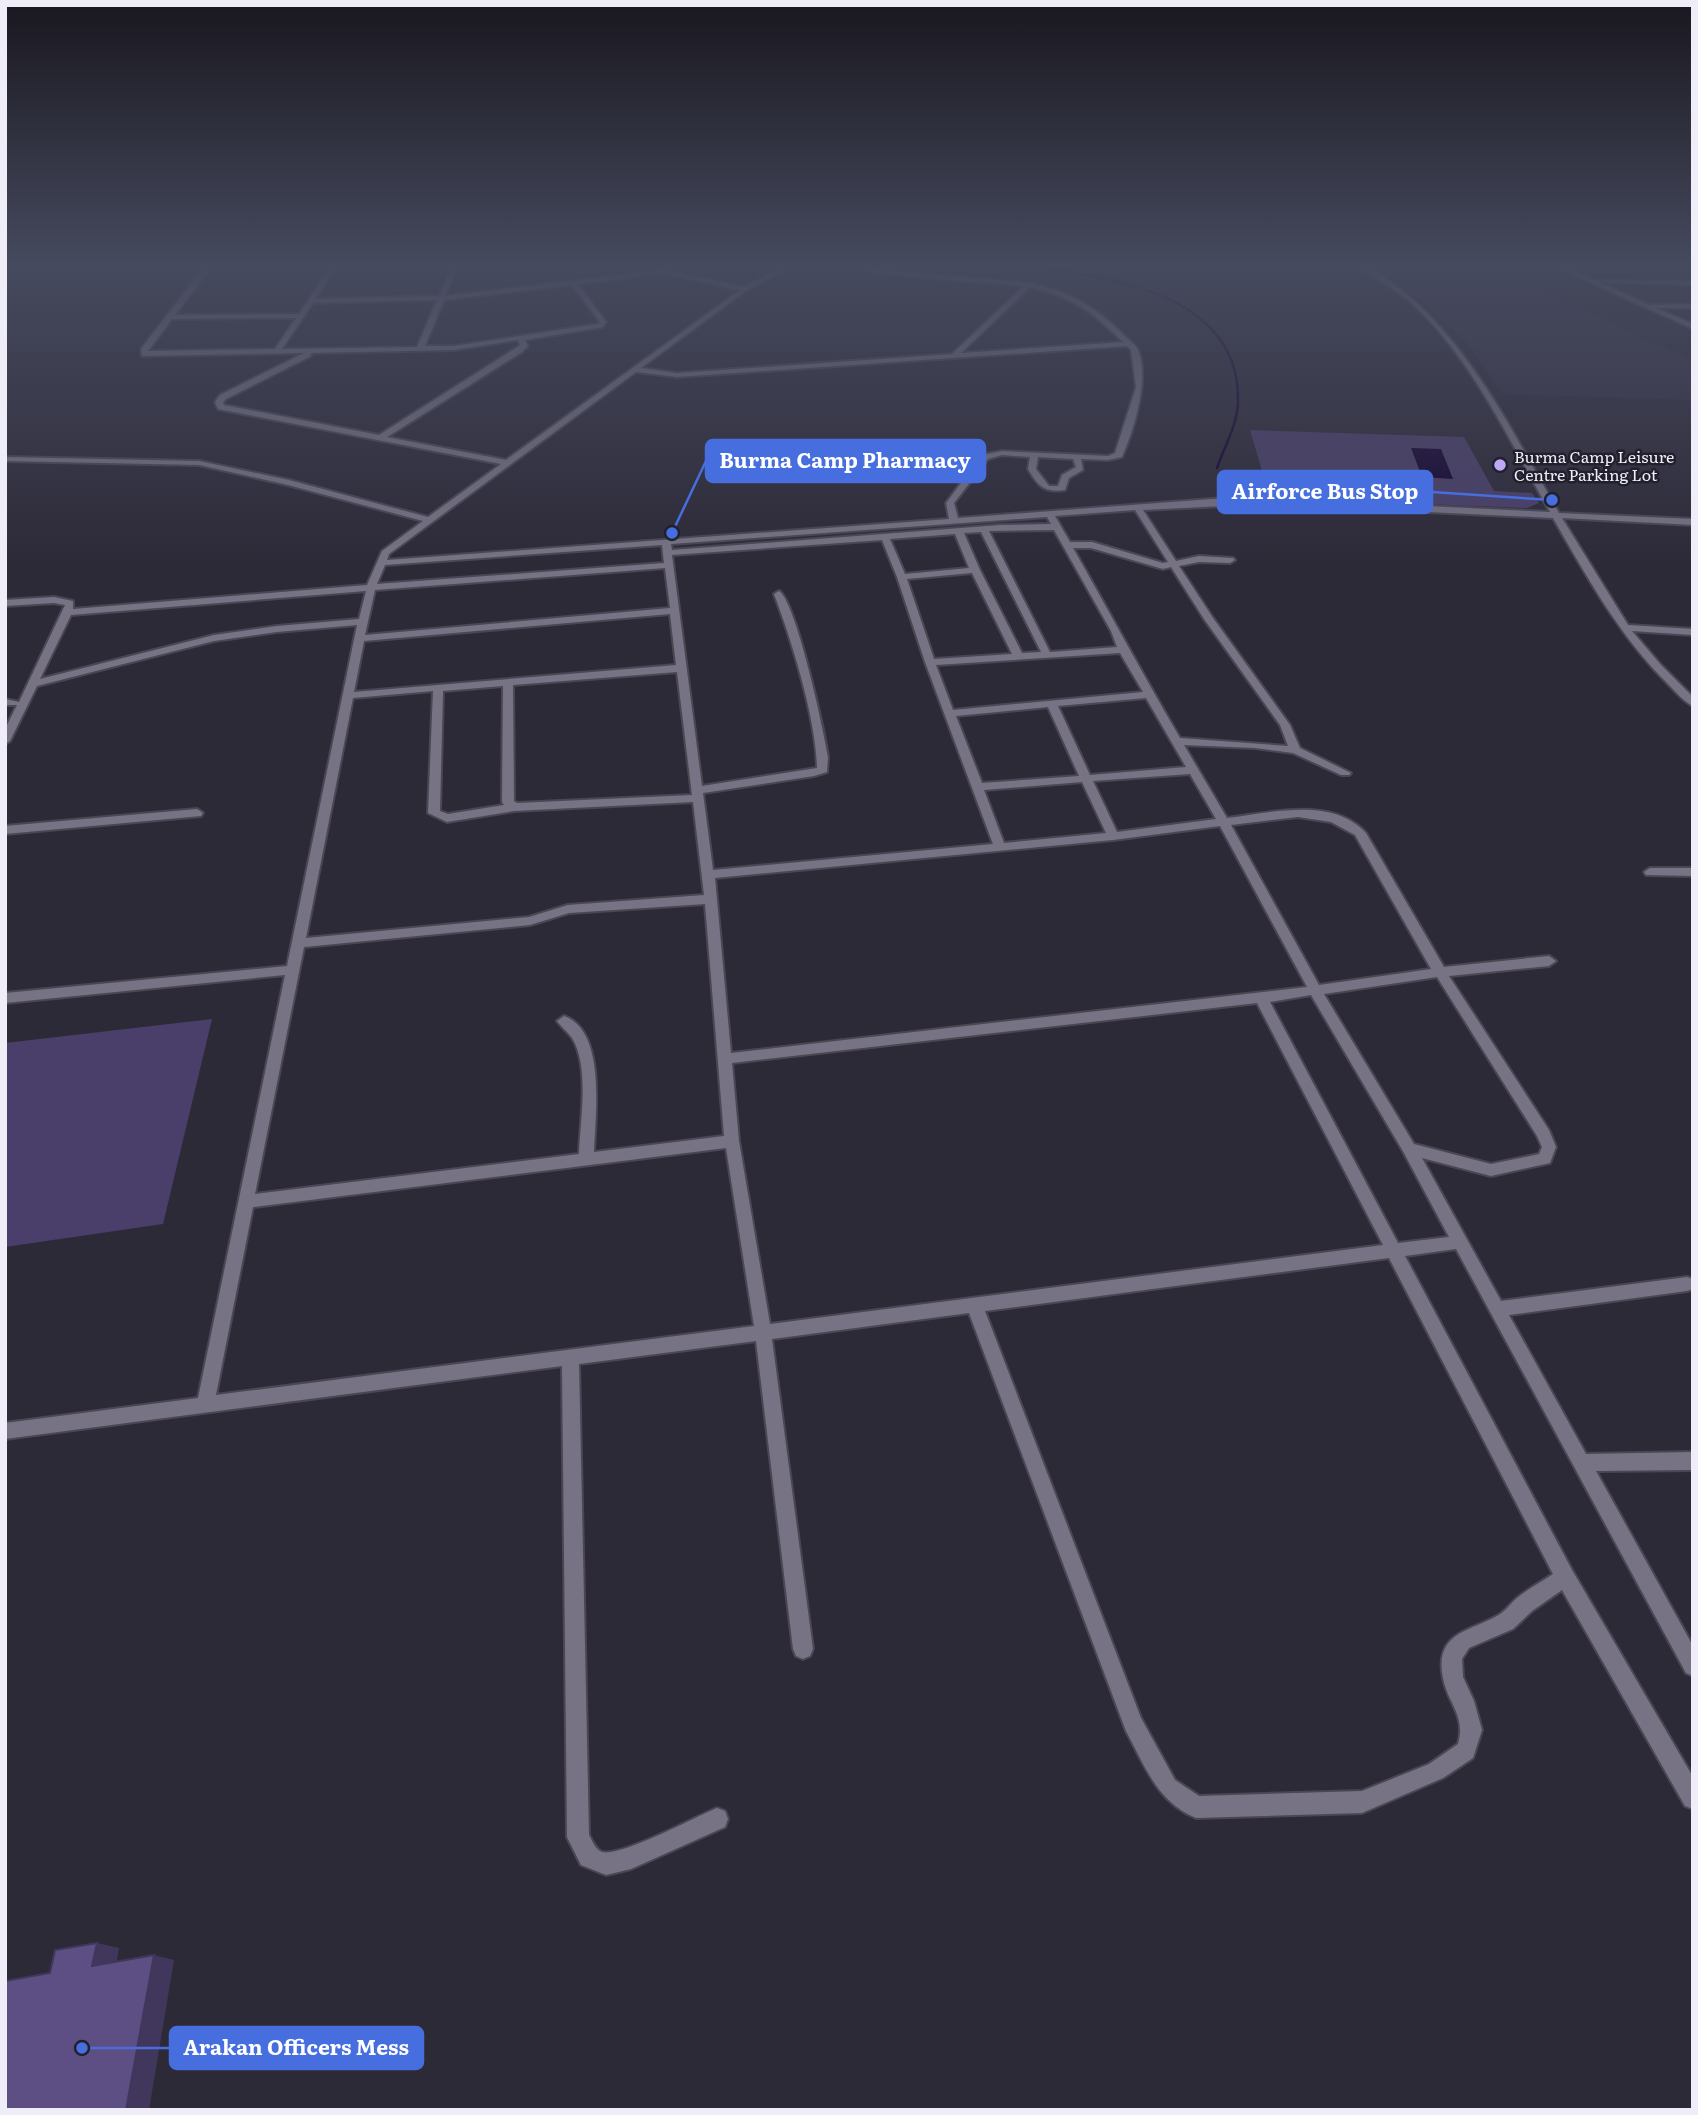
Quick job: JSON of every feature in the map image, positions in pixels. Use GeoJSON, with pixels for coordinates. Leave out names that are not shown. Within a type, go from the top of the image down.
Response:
{"type":"FeatureCollection","features":[{"type":"Feature","properties":{"kind":"street"},"geometry":{"type":"LineString","coordinates":[[288,365],[223,397],[219,402],[221,407],[509,463]]}},
{"type":"Feature","properties":{"kind":"street"},"geometry":{"type":"LineString","coordinates":[[380,438],[496,365]]}},
{"type":"Feature","properties":{"kind":"street"},"geometry":{"type":"LineString","coordinates":[[205,1405],[370,588],[380,563],[385,552],[394,544],[643,365]]}},
{"type":"Feature","properties":{"kind":"street"},"geometry":{"type":"LineString","coordinates":[[636,370],[677,375],[821,365]]}},
{"type":"Feature","properties":{"kind":"street"},"geometry":{"type":"LineString","coordinates":[[954,520],[950,503],[985,457],[1002,453],[1108,458],[1119,455],[1140,387],[1137,365]]}},
{"type":"Feature","properties":{"kind":"street"},"geometry":{"type":"LineString","coordinates":[[1468,365],[1480,381],[1625,628],[1664,675],[1693,703]]}},
{"type":"Feature","properties":{"kind":"street"},"geometry":{"type":"LineString","coordinates":[[1035,454],[1032,469],[1043,487],[1048,489],[1062,488],[1065,477],[1080,468],[1076,456]]}},
{"type":"Feature","properties":{"kind":"street"},"geometry":{"type":"LineString","coordinates":[[5,459],[173,460],[199,463],[289,483],[429,520]]}},
{"type":"Feature","properties":{"kind":"street"},"geometry":{"type":"LineString","coordinates":[[380,563],[667,554],[984,530],[1138,508],[1263,501],[1693,522]]}},
{"type":"Feature","properties":{"kind":"street"},"geometry":{"type":"LineString","coordinates":[[1138,508],[1173,564],[1285,725],[1295,750]]}},
{"type":"Feature","properties":{"kind":"street"},"geometry":{"type":"LineString","coordinates":[[67,613],[370,588],[954,520],[1053,521]]}},
{"type":"Feature","properties":{"kind":"street"},"geometry":{"type":"LineString","coordinates":[[1053,521],[1116,631],[1123,650],[1252,871],[1315,990],[1409,1149],[1693,1665]]}},
{"type":"Feature","properties":{"kind":"street"},"geometry":{"type":"LineString","coordinates":[[984,530],[1046,653]]}},
{"type":"Feature","properties":{"kind":"street"},"geometry":{"type":"LineString","coordinates":[[959,532],[1018,655]]}},
{"type":"Feature","properties":{"kind":"street"},"geometry":{"type":"LineString","coordinates":[[885,537],[1000,846]]}},
{"type":"Feature","properties":{"kind":"street"},"geometry":{"type":"LineString","coordinates":[[1068,545],[1086,544],[1153,565],[1199,559],[1230,560]]}},
{"type":"Feature","properties":{"kind":"street"},"geometry":{"type":"LineString","coordinates":[[667,554],[710,899],[733,1141],[763,1331],[803,1649]]}},
{"type":"Feature","properties":{"kind":"street"},"geometry":{"type":"LineString","coordinates":[[902,577],[975,570]]}},
{"type":"Feature","properties":{"kind":"street"},"geometry":{"type":"LineString","coordinates":[[438,688],[434,813],[447,818],[514,807],[698,794],[810,774],[823,770],[819,740],[787,611],[779,594]]}},
{"type":"Feature","properties":{"kind":"street"},"geometry":{"type":"LineString","coordinates":[[5,603],[69,603],[67,613],[32,684],[12,703],[5,741]]}},
{"type":"Feature","properties":{"kind":"street"},"geometry":{"type":"LineString","coordinates":[[361,638],[674,611]]}},
{"type":"Feature","properties":{"kind":"street"},"geometry":{"type":"LineString","coordinates":[[32,684],[78,675],[206,639],[363,622]]}},
{"type":"Feature","properties":{"kind":"street"},"geometry":{"type":"LineString","coordinates":[[1625,628],[1693,632]]}},
{"type":"Feature","properties":{"kind":"street"},"geometry":{"type":"LineString","coordinates":[[930,662],[1123,650]]}},
{"type":"Feature","properties":{"kind":"street"},"geometry":{"type":"LineString","coordinates":[[350,695],[682,667]]}},
{"type":"Feature","properties":{"kind":"street"},"geometry":{"type":"LineString","coordinates":[[508,682],[508,802],[514,807]]}},
{"type":"Feature","properties":{"kind":"street"},"geometry":{"type":"LineString","coordinates":[[950,713],[1149,695]]}},
{"type":"Feature","properties":{"kind":"street"},"geometry":{"type":"LineString","coordinates":[[1052,704],[1113,836]]}},
{"type":"Feature","properties":{"kind":"street"},"geometry":{"type":"LineString","coordinates":[[1177,741],[1295,750],[1345,773]]}},
{"type":"Feature","properties":{"kind":"street"},"geometry":{"type":"LineString","coordinates":[[978,787],[1192,770]]}},
{"type":"Feature","properties":{"kind":"street"},"geometry":{"type":"LineString","coordinates":[[5,830],[197,813]]}},
{"type":"Feature","properties":{"kind":"street"},"geometry":{"type":"LineString","coordinates":[[707,875],[1113,836],[1306,813],[1328,816],[1360,833],[1440,972],[1544,1134],[1549,1147],[1545,1159],[1490,1170],[1409,1149]]}},
{"type":"Feature","properties":{"kind":"street"},"geometry":{"type":"LineString","coordinates":[[1650,873],[1693,872]]}},
{"type":"Feature","properties":{"kind":"street"},"geometry":{"type":"LineString","coordinates":[[298,943],[530,921],[568,909],[710,899]]}},
{"type":"Feature","properties":{"kind":"street"},"geometry":{"type":"LineString","coordinates":[[725,1059],[1261,998],[1440,972],[1549,961]]}},
{"type":"Feature","properties":{"kind":"street"},"geometry":{"type":"LineString","coordinates":[[5,998],[292,970]]}},
{"type":"Feature","properties":{"kind":"street"},"geometry":{"type":"LineString","coordinates":[[1261,998],[1565,1577],[1693,1798]]}},
{"type":"Feature","properties":{"kind":"street"},"geometry":{"type":"LineString","coordinates":[[564,1021],[579,1037],[584,1050],[589,1086],[586,1157]]}},
{"type":"Feature","properties":{"kind":"street"},"geometry":{"type":"LineString","coordinates":[[248,1201],[586,1157],[733,1141]]}},
{"type":"Feature","properties":{"kind":"street"},"geometry":{"type":"LineString","coordinates":[[5,1431],[1459,1242]]}},
{"type":"Feature","properties":{"kind":"street"},"geometry":{"type":"LineString","coordinates":[[1496,1309],[1687,1284]]}},
{"type":"Feature","properties":{"kind":"street"},"geometry":{"type":"LineString","coordinates":[[974,1305],[1133,1724],[1168,1787],[1196,1807],[1362,1802],[1436,1771],[1466,1751],[1472,1730],[1464,1701],[1453,1678],[1452,1657],[1457,1649],[1462,1642],[1507,1622],[1525,1604],[1565,1577]]}},
{"type":"Feature","properties":{"kind":"street"},"geometry":{"type":"LineString","coordinates":[[570,1357],[578,1837],[589,1857],[606,1864],[631,1858],[717,1819]]}},
{"type":"Feature","properties":{"kind":"street"},"geometry":{"type":"LineString","coordinates":[[1581,1463],[1693,1461]]}},
{"type":"Feature","properties":{"kind":"shaded area"},"geometry":{"type":"Polygon","coordinates":[[[1483,365],[1693,365],[1693,400],[1502,394],[1483,365]]]}},
{"type":"Feature","properties":{"kind":"shaded area"},"geometry":{"type":"Polygon","coordinates":[[[1250,430],[1464,437],[1494,491],[1532,493],[1539,503],[1527,508],[1270,498],[1250,430]]]}},
{"type":"Feature","properties":{"kind":"shaded area"},"geometry":{"type":"Polygon","coordinates":[[[1411,448],[1441,449],[1453,479],[1422,477],[1411,448]]]}},
{"type":"Feature","properties":{"kind":"shaded area"},"geometry":{"type":"Polygon","coordinates":[[[212,1019],[163,1224],[5,1247],[5,1043],[212,1019]]]}},
{"type":"Feature","properties":{"kind":"building"},"geometry":{"type":"Polygon","coordinates":[[[97,1943],[92,1966],[154,1955],[126,2110],[5,2110],[5,1981],[50,1973],[55,1950],[97,1943]]]}},
{"type":"Feature","properties":{"kind":"waterway"},"geometry":{"type":"LineString","coordinates":[[1217,468],[1237,410],[1233,365]]}},
{"type":"Feature","properties":{"kind":"place","name":"Burma Camp Leisure Centre Parking Lot"},"geometry":{"type":"Point","coordinates":[1500,465]}},
{"type":"Feature","properties":{"kind":"place","name":"Airforce Bus Stop"},"geometry":{"type":"Point","coordinates":[1552,500]}},
{"type":"Feature","properties":{"kind":"place","name":"Burma Camp Pharmacy"},"geometry":{"type":"Point","coordinates":[672,533]}},
{"type":"Feature","properties":{"kind":"place","name":"Arakan Officers Mess"},"geometry":{"type":"Point","coordinates":[82,2048]}}]}
